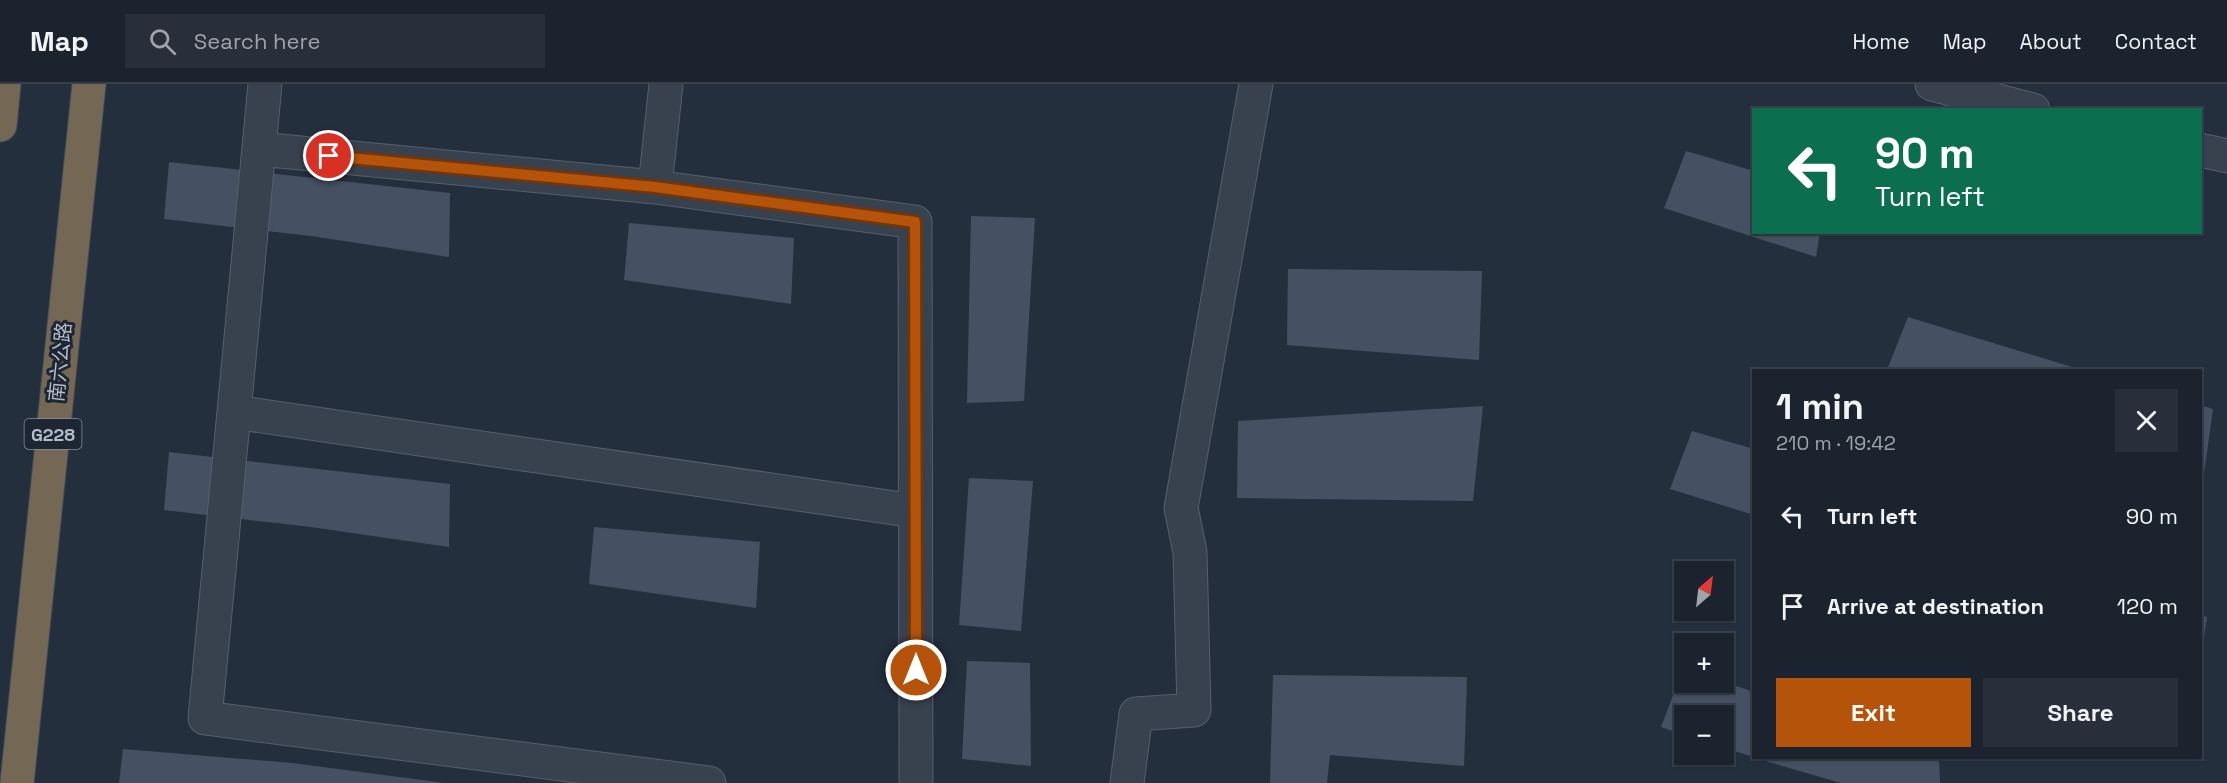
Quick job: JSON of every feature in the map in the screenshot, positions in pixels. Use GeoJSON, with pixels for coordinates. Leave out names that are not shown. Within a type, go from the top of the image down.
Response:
{"type":"FeatureCollection","features":[{"type":"Feature","properties":{"kind":"highway"},"geometry":{"type":"LineString","coordinates":[[0,125],[4,84]]}},
{"type":"Feature","properties":{"kind":"highway","name":"南六公路"},"geometry":{"type":"LineString","coordinates":[[17,783],[89,84]]}},
{"type":"Feature","properties":{"kind":"street"},"geometry":{"type":"LineString","coordinates":[[265,84],[205,718],[709,783]]}},
{"type":"Feature","properties":{"kind":"street"},"geometry":{"type":"LineString","coordinates":[[655,187],[666,84]]}},
{"type":"Feature","properties":{"kind":"street"},"geometry":{"type":"LineString","coordinates":[[1127,783],[1136,714],[1194,710],[1190,552],[1181,508],[1256,84]]}},
{"type":"Feature","properties":{"kind":"street"},"geometry":{"type":"LineString","coordinates":[[1932,84],[2025,108]]}},
{"type":"Feature","properties":{"kind":"street"},"geometry":{"type":"LineString","coordinates":[[259,149],[655,187],[915,222],[916,783]]}},
{"type":"Feature","properties":{"kind":"street"},"geometry":{"type":"LineString","coordinates":[[2202,150],[2227,156]]}},
{"type":"Feature","properties":{"kind":"street"},"geometry":{"type":"LineString","coordinates":[[234,412],[915,511]]}},
{"type":"Feature","properties":{"kind":"building"},"geometry":{"type":"Polygon","coordinates":[[[1686,151],[1752,170],[1752,234],[1820,234],[1816,257],[1664,208],[1686,151]]]}},
{"type":"Feature","properties":{"kind":"building"},"geometry":{"type":"Polygon","coordinates":[[[169,162],[450,193],[449,257],[311,236],[164,219],[169,162]]]}},
{"type":"Feature","properties":{"kind":"building"},"geometry":{"type":"Polygon","coordinates":[[[971,216],[1035,218],[1024,401],[967,403],[971,216]]]}},
{"type":"Feature","properties":{"kind":"building"},"geometry":{"type":"Polygon","coordinates":[[[629,223],[794,238],[791,304],[624,280],[629,223]]]}},
{"type":"Feature","properties":{"kind":"building"},"geometry":{"type":"Polygon","coordinates":[[[1288,269],[1482,271],[1479,360],[1287,345],[1288,269]]]}},
{"type":"Feature","properties":{"kind":"building"},"geometry":{"type":"Polygon","coordinates":[[[1908,317],[2079,369],[1887,369],[1908,317]]]}},
{"type":"Feature","properties":{"kind":"building"},"geometry":{"type":"Polygon","coordinates":[[[1483,406],[1473,501],[1237,498],[1238,421],[1483,406]]]}},
{"type":"Feature","properties":{"kind":"building"},"geometry":{"type":"Polygon","coordinates":[[[2202,406],[2213,409],[2204,474],[2202,474],[2202,406]]]}},
{"type":"Feature","properties":{"kind":"building"},"geometry":{"type":"Polygon","coordinates":[[[1692,431],[1752,448],[1752,514],[1670,489],[1692,431]]]}},
{"type":"Feature","properties":{"kind":"building"},"geometry":{"type":"Polygon","coordinates":[[[169,452],[450,484],[449,547],[311,527],[164,510],[169,452]]]}},
{"type":"Feature","properties":{"kind":"building"},"geometry":{"type":"Polygon","coordinates":[[[969,478],[1033,481],[1021,631],[959,625],[969,478]]]}},
{"type":"Feature","properties":{"kind":"building"},"geometry":{"type":"Polygon","coordinates":[[[594,527],[760,542],[756,608],[589,584],[594,527]]]}},
{"type":"Feature","properties":{"kind":"building"},"geometry":{"type":"Polygon","coordinates":[[[2202,616],[2207,617],[2202,652],[2202,616]]]}},
{"type":"Feature","properties":{"kind":"building"},"geometry":{"type":"Polygon","coordinates":[[[967,661],[1030,663],[1031,766],[962,759],[967,661]]]}},
{"type":"Feature","properties":{"kind":"building"},"geometry":{"type":"Polygon","coordinates":[[[1273,675],[1467,677],[1464,766],[1330,755],[1327,783],[1270,783],[1273,675]]]}},
{"type":"Feature","properties":{"kind":"building"},"geometry":{"type":"Polygon","coordinates":[[[1734,685],[1752,691],[1752,756],[1734,751],[1734,705],[1674,705],[1674,732],[1661,727],[1674,693],[1734,693],[1734,685]]]}},
{"type":"Feature","properties":{"kind":"building"},"geometry":{"type":"Polygon","coordinates":[[[123,749],[292,763],[445,783],[119,783],[123,749]]]}},
{"type":"Feature","properties":{"kind":"building"},"geometry":{"type":"Polygon","coordinates":[[[1758,759],[1939,759],[1940,783],[1841,783],[1758,759]]]}},
{"type":"Feature","properties":{"kind":"route"},"geometry":{"type":"LineString","coordinates":[[329,156],[655,187],[915,222],[916,670]]}}]}
